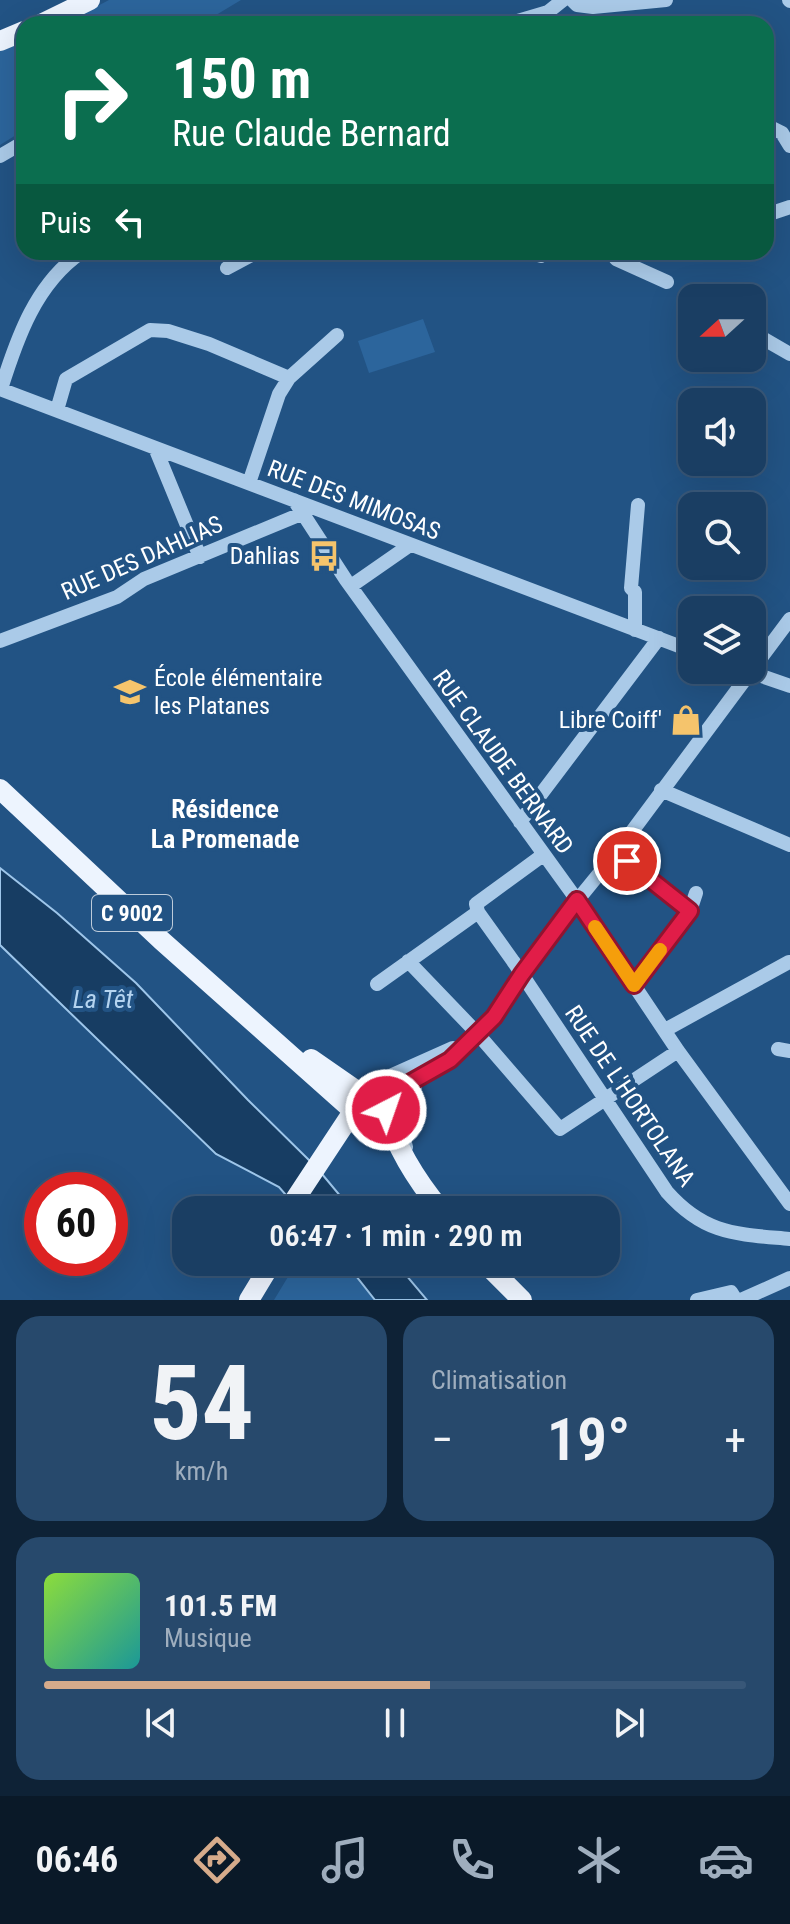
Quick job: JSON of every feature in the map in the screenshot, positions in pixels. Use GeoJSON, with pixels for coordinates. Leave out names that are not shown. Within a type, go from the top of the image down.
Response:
{"type":"FeatureCollection","features":[{"type":"Feature","properties":{"kind":"main road"},"geometry":{"type":"LineString","coordinates":[[57,16],[90,0]]}},
{"type":"Feature","properties":{"kind":"main road","name":"C 9002"},"geometry":{"type":"LineString","coordinates":[[0,789],[161,940],[268,1034],[367,1111]]}},
{"type":"Feature","properties":{"kind":"main road"},"geometry":{"type":"LineString","coordinates":[[299,1196],[367,1111]]}},
{"type":"Feature","properties":{"kind":"main road"},"geometry":{"type":"LineString","coordinates":[[367,1111],[420,1196]]}},
{"type":"Feature","properties":{"kind":"main road"},"geometry":{"type":"LineString","coordinates":[[367,1111],[393,1137],[430,1196]]}},
{"type":"Feature","properties":{"kind":"main road"},"geometry":{"type":"LineString","coordinates":[[312,1196],[343,1138]]}},
{"type":"Feature","properties":{"kind":"main road"},"geometry":{"type":"LineString","coordinates":[[234,1300],[248,1276]]}},
{"type":"Feature","properties":{"kind":"main road"},"geometry":{"type":"LineString","coordinates":[[249,1300],[264,1276]]}},
{"type":"Feature","properties":{"kind":"main road"},"geometry":{"type":"LineString","coordinates":[[498,1276],[522,1300]]}},
{"type":"Feature","properties":{"kind":"street"},"geometry":{"type":"LineString","coordinates":[[534,16],[548,12],[563,0]]}},
{"type":"Feature","properties":{"kind":"street"},"geometry":{"type":"LineString","coordinates":[[572,0],[577,5],[593,7],[666,0]]}},
{"type":"Feature","properties":{"kind":"street"},"geometry":{"type":"LineString","coordinates":[[591,16],[593,7]]}},
{"type":"Feature","properties":{"kind":"street"},"geometry":{"type":"LineString","coordinates":[[774,129],[782,133],[790,146]]}},
{"type":"Feature","properties":{"kind":"street"},"geometry":{"type":"LineString","coordinates":[[0,389],[15,346],[44,289],[70,260]]}},
{"type":"Feature","properties":{"kind":"street"},"geometry":{"type":"LineString","coordinates":[[227,268],[242,260]]}},
{"type":"Feature","properties":{"kind":"street"},"geometry":{"type":"LineString","coordinates":[[618,260],[667,282]]}},
{"type":"Feature","properties":{"kind":"street"},"geometry":{"type":"LineString","coordinates":[[57,410],[66,379],[150,330],[168,331],[209,344],[289,378]]}},
{"type":"Feature","properties":{"kind":"street"},"geometry":{"type":"LineString","coordinates":[[249,483],[279,394],[289,378],[337,335]]}},
{"type":"Feature","properties":{"kind":"street"},"geometry":{"type":"LineString","coordinates":[[766,340],[790,354]]}},
{"type":"Feature","properties":{"kind":"street","name":"RUE DES MIMOSAS"},"geometry":{"type":"LineString","coordinates":[[0,389],[249,483],[298,507],[410,545],[678,645]]}},
{"type":"Feature","properties":{"kind":"street"},"geometry":{"type":"LineString","coordinates":[[156,450],[200,557]]}},
{"type":"Feature","properties":{"kind":"street"},"geometry":{"type":"LineString","coordinates":[[635,630],[635,592],[631,588],[638,505]]}},
{"type":"Feature","properties":{"kind":"street","name":"RUE DES DAHLIAS"},"geometry":{"type":"LineString","coordinates":[[0,641],[117,597],[144,579],[200,557],[298,507]]}},
{"type":"Feature","properties":{"kind":"street","name":"RUE CLAUDE BERNARD"},"geometry":{"type":"LineString","coordinates":[[298,507],[351,586],[577,900],[678,1051],[790,1204]]}},
{"type":"Feature","properties":{"kind":"street"},"geometry":{"type":"LineString","coordinates":[[351,586],[410,545]]}},
{"type":"Feature","properties":{"kind":"street"},"geometry":{"type":"LineString","coordinates":[[766,649],[790,619]]}},
{"type":"Feature","properties":{"kind":"street"},"geometry":{"type":"LineString","coordinates":[[520,822],[659,638]]}},
{"type":"Feature","properties":{"kind":"street"},"geometry":{"type":"LineString","coordinates":[[766,677],[790,686]]}},
{"type":"Feature","properties":{"kind":"street"},"geometry":{"type":"LineString","coordinates":[[367,1111],[418,1076],[450,1060],[494,1017],[522,974],[616,853],[739,684]]}},
{"type":"Feature","properties":{"kind":"street"},"geometry":{"type":"LineString","coordinates":[[661,790],[790,845]]}},
{"type":"Feature","properties":{"kind":"street"},"geometry":{"type":"LineString","coordinates":[[616,853],[690,911]]}},
{"type":"Feature","properties":{"kind":"street"},"geometry":{"type":"LineString","coordinates":[[377,984],[478,912],[476,904],[543,855]]}},
{"type":"Feature","properties":{"kind":"street"},"geometry":{"type":"LineString","coordinates":[[634,985],[690,911],[696,893]]}},
{"type":"Feature","properties":{"kind":"street","name":"RUE DE L'HORTOLANA"},"geometry":{"type":"LineString","coordinates":[[478,912],[682,1210],[721,1232],[790,1239]]}},
{"type":"Feature","properties":{"kind":"street"},"geometry":{"type":"LineString","coordinates":[[408,961],[477,1033],[560,1129],[678,1051]]}},
{"type":"Feature","properties":{"kind":"street"},"geometry":{"type":"LineString","coordinates":[[665,1030],[789,962]]}},
{"type":"Feature","properties":{"kind":"street"},"geometry":{"type":"LineString","coordinates":[[367,1111],[388,1077],[445,1052],[477,1033]]}},
{"type":"Feature","properties":{"kind":"street"},"geometry":{"type":"LineString","coordinates":[[418,1076],[402,1132],[404,1144],[433,1196]]}},
{"type":"Feature","properties":{"kind":"street"},"geometry":{"type":"LineString","coordinates":[[697,1300],[731,1292],[739,1300],[790,1278]]}},
{"type":"Feature","properties":{"kind":"shaded area"},"geometry":{"type":"Polygon","coordinates":[[[109,0],[241,0],[214,16],[78,16],[109,0]]]}},
{"type":"Feature","properties":{"kind":"shaded area"},"geometry":{"type":"Polygon","coordinates":[[[16,45],[16,135],[0,145],[0,51],[16,45]]]}},
{"type":"Feature","properties":{"kind":"shaded area"},"geometry":{"type":"Polygon","coordinates":[[[423,319],[435,352],[369,373],[358,341],[423,319]]]}},
{"type":"Feature","properties":{"kind":"shaded area"},"geometry":{"type":"Polygon","coordinates":[[[289,1276],[356,1276],[375,1300],[274,1300],[289,1276]]]}},
{"type":"Feature","properties":{"kind":"water","name":"La Têt"},"geometry":{"type":"Polygon","coordinates":[[[0,868],[57,913],[136,983],[317,1168],[340,1196],[287,1196],[279,1187],[216,1154],[0,945],[0,868]]]}},
{"type":"Feature","properties":{"kind":"water"},"geometry":{"type":"Polygon","coordinates":[[[356,1276],[407,1276],[427,1300],[375,1300],[356,1276]]]}},
{"type":"Feature","properties":{"kind":"slow traffic"},"geometry":{"type":"LineString","coordinates":[[595,927],[634,985],[660,950]]}},
{"type":"Feature","properties":{"kind":"place","name":"Dahlias"},"geometry":{"type":"Point","coordinates":[324,556]}},
{"type":"Feature","properties":{"kind":"place","name":"École élémentaire les Platanes"},"geometry":{"type":"Point","coordinates":[130,692]}},
{"type":"Feature","properties":{"kind":"place","name":"Libre Coiff'"},"geometry":{"type":"Point","coordinates":[686,720]}},
{"type":"Feature","properties":{"kind":"district","name":"Résidence La Promenade"},"geometry":{"type":"Point","coordinates":[225,824]}},
{"type":"Feature","properties":{"kind":"route"},"geometry":{"type":"LineString","coordinates":[[386,1110],[385,1106],[397,1090],[450,1060],[494,1017],[577,900],[634,985],[690,911],[627,861]]}}]}
